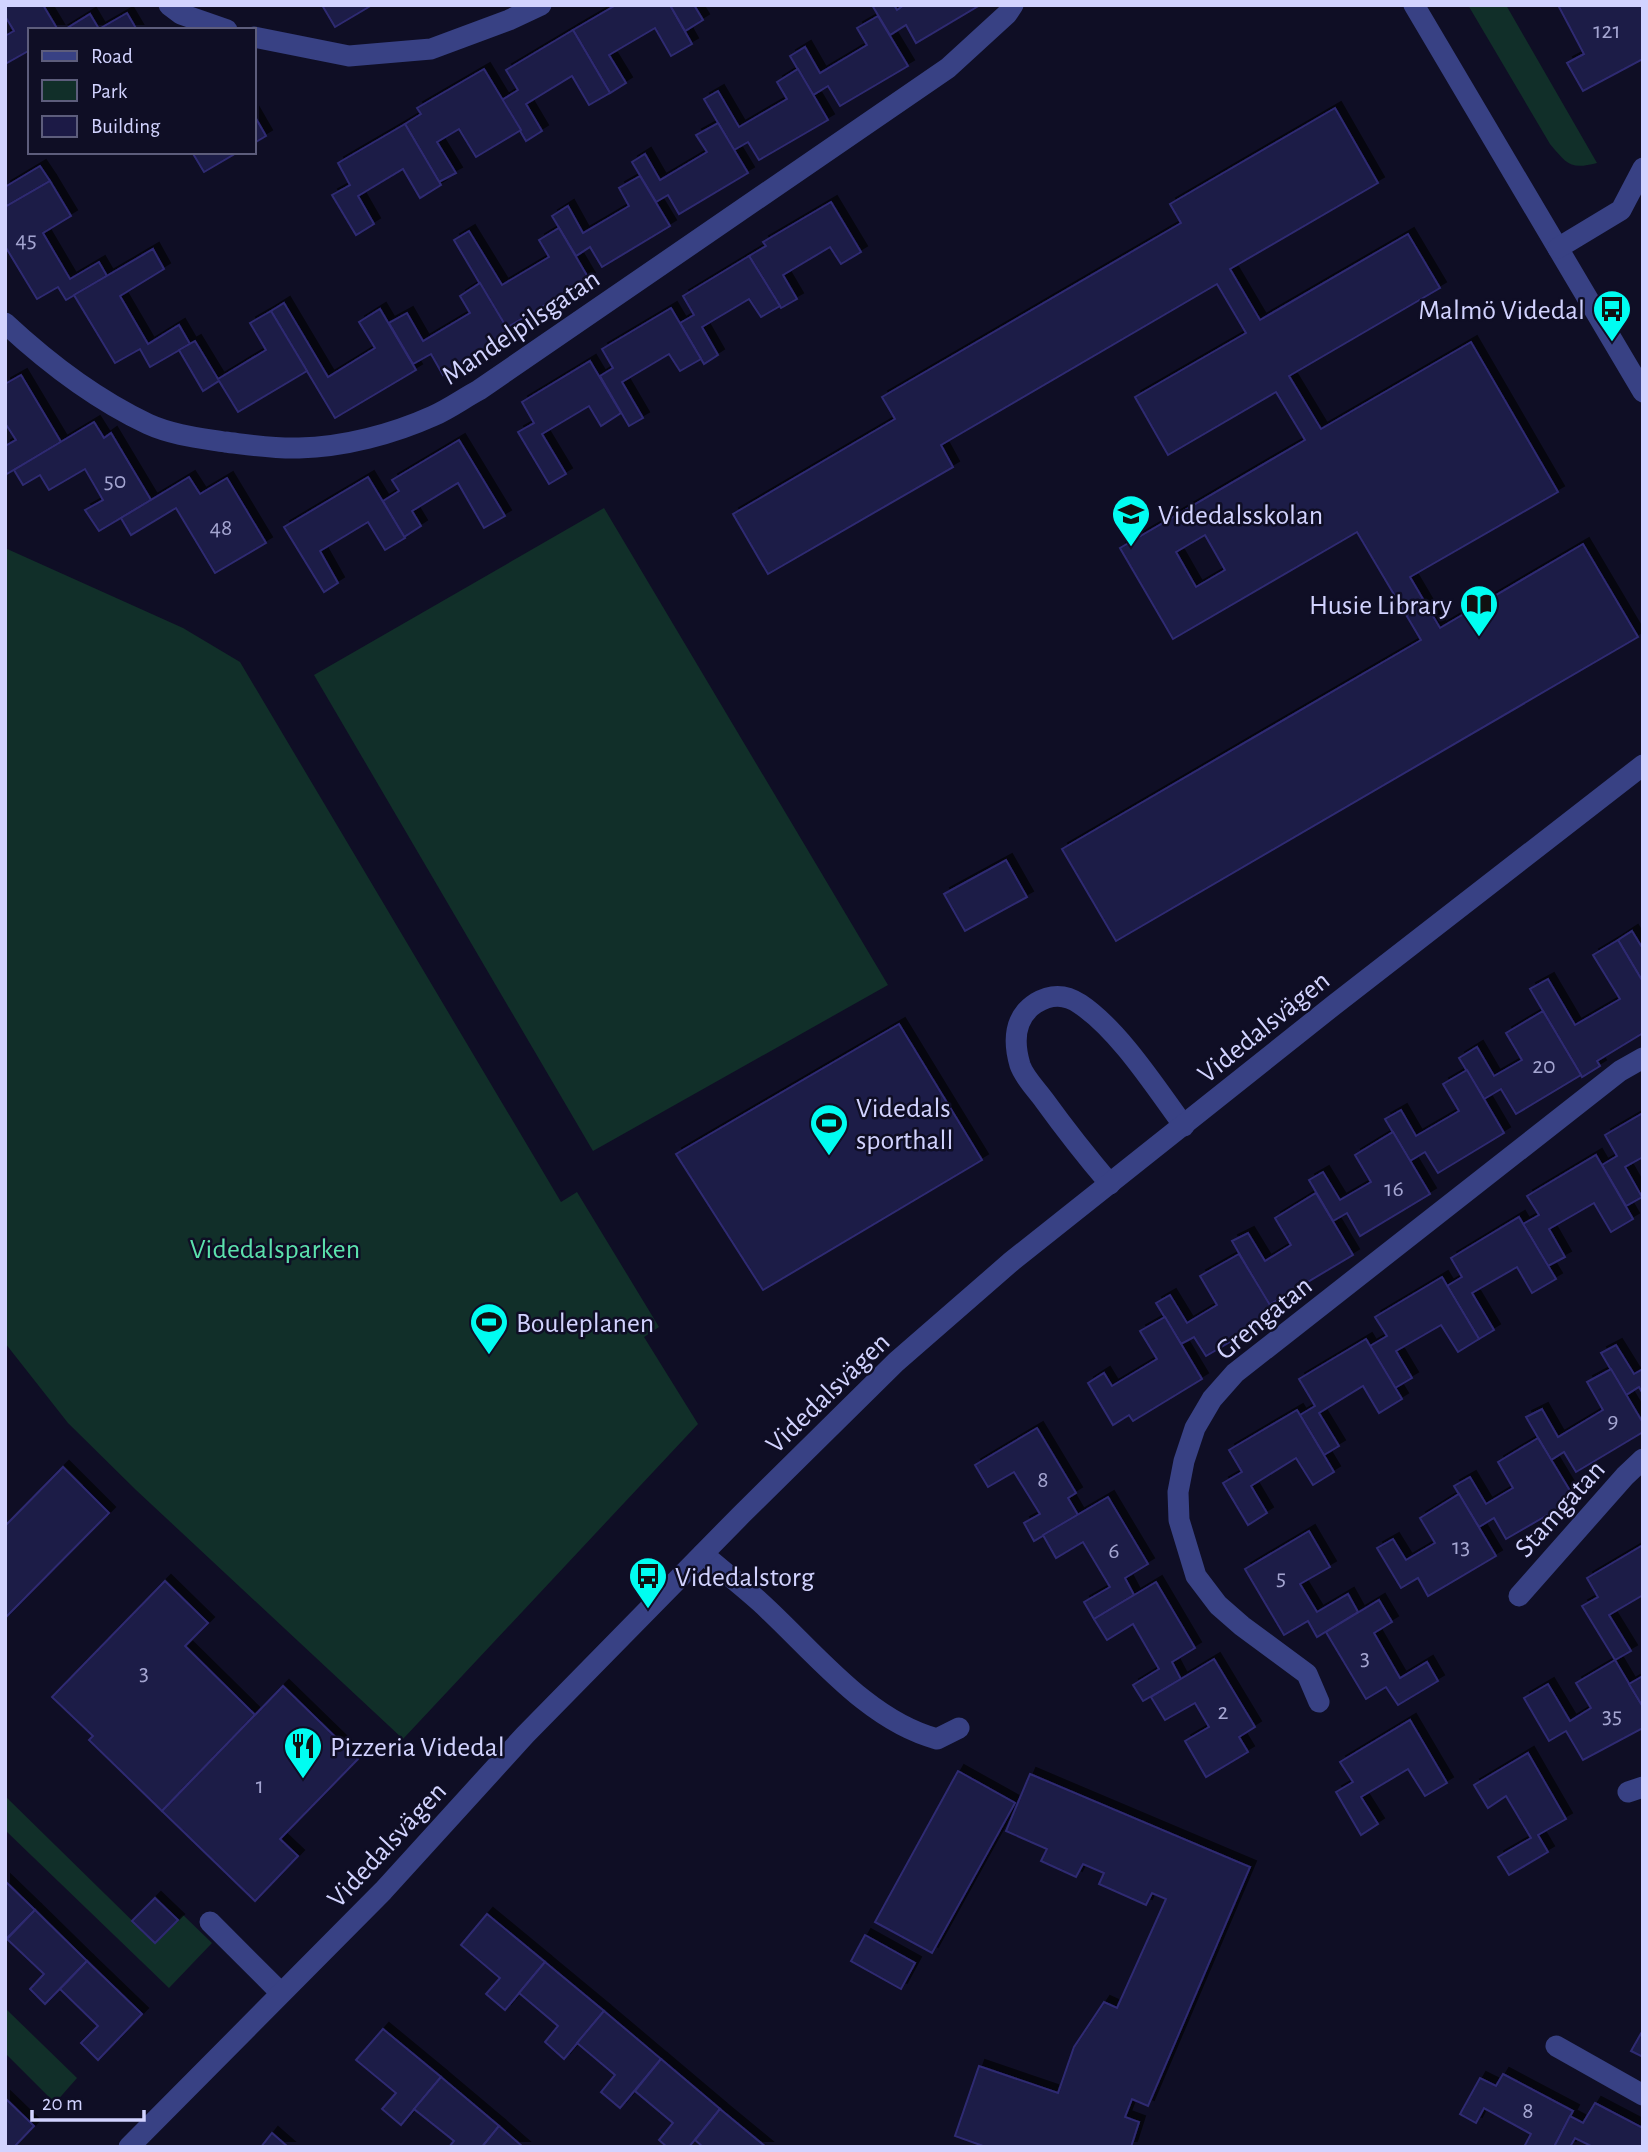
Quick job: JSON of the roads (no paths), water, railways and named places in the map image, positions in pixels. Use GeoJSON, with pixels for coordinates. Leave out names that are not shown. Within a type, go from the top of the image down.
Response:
{"type":"FeatureCollection","features":[{"type":"Feature","properties":{"kind":"street"},"geometry":{"type":"LineString","coordinates":[[169,5],[181,14],[221,28]]}},
{"type":"Feature","properties":{"kind":"street"},"geometry":{"type":"LineString","coordinates":[[256,37],[349,56],[431,49],[541,5]]}},
{"type":"Feature","properties":{"kind":"street","name":"Mandelpilsgatan"},"geometry":{"type":"LineString","coordinates":[[5,323],[70,379],[150,425],[190,436],[248,445],[300,448],[342,443],[394,432],[435,415],[479,390],[948,68],[1013,5]]}},
{"type":"Feature","properties":{"kind":"street"},"geometry":{"type":"LineString","coordinates":[[1414,5],[1643,392]]}},
{"type":"Feature","properties":{"kind":"street"},"geometry":{"type":"LineString","coordinates":[[1558,248],[1621,210],[1643,168]]}},
{"type":"Feature","properties":{"kind":"street","name":"Videdalsvägen"},"geometry":{"type":"LineString","coordinates":[[129,2147],[383,1891],[525,1735],[896,1362],[1012,1261],[1334,1005],[1643,765]]}},
{"type":"Feature","properties":{"kind":"street"},"geometry":{"type":"LineString","coordinates":[[1110,1184],[1021,1066],[1017,1032],[1021,1016],[1033,1005],[1046,998],[1061,995],[1080,1004],[1109,1029],[1184,1126]]}},
{"type":"Feature","properties":{"kind":"street","name":"Grengatan"},"geometry":{"type":"LineString","coordinates":[[1319,1702],[1307,1674],[1226,1612],[1196,1576],[1179,1520],[1178,1492],[1184,1461],[1195,1428],[1212,1399],[1235,1373],[1620,1071],[1643,1058]]}},
{"type":"Feature","properties":{"kind":"street","name":"Stamgatan"},"geometry":{"type":"LineString","coordinates":[[1519,1596],[1643,1459]]}},
{"type":"Feature","properties":{"kind":"street"},"geometry":{"type":"LineString","coordinates":[[703,1554],[760,1602],[824,1664],[880,1712],[915,1733],[937,1739],[959,1728]]}},
{"type":"Feature","properties":{"kind":"street"},"geometry":{"type":"LineString","coordinates":[[210,1922],[281,1993]]}},
{"type":"Feature","properties":{"kind":"street"},"geometry":{"type":"LineString","coordinates":[[1556,2046],[1643,2095]]}},
{"type":"Feature","properties":{"kind":"place","name":"Malmö Videdal"},"geometry":{"type":"Point","coordinates":[1612,343]}},
{"type":"Feature","properties":{"kind":"place","name":"Videdalsskolan"},"geometry":{"type":"Point","coordinates":[1131,548]}},
{"type":"Feature","properties":{"kind":"place","name":"Husie Library"},"geometry":{"type":"Point","coordinates":[1479,638]}},
{"type":"Feature","properties":{"kind":"place","name":"Videdals sporthall"},"geometry":{"type":"Point","coordinates":[829,1157]}},
{"type":"Feature","properties":{"kind":"place","name":"Bouleplanen"},"geometry":{"type":"Point","coordinates":[489,1356]}},
{"type":"Feature","properties":{"kind":"place","name":"Videdalstorg"},"geometry":{"type":"Point","coordinates":[648,1610]}},
{"type":"Feature","properties":{"kind":"place","name":"Pizzeria Videdal"},"geometry":{"type":"Point","coordinates":[303,1780]}},
{"type":"Feature","properties":{"kind":"park label","name":"Videdalsparken"},"geometry":{"type":"Point","coordinates":[275,1248]}}]}
